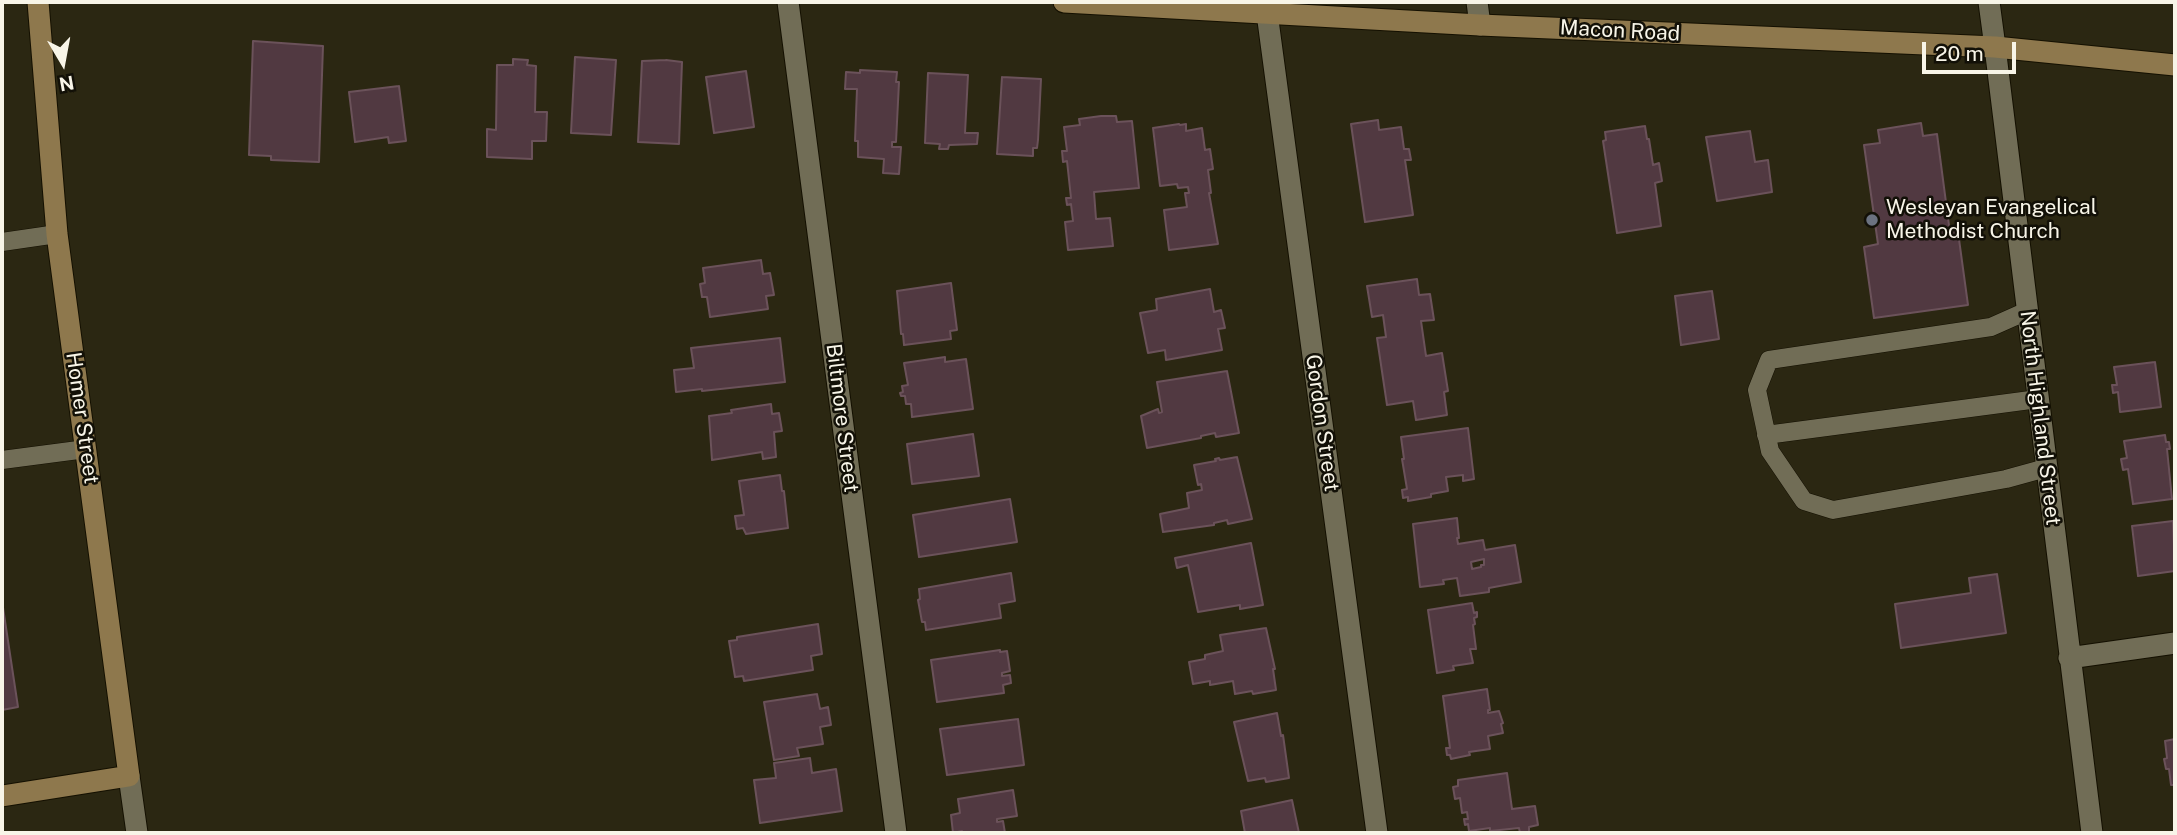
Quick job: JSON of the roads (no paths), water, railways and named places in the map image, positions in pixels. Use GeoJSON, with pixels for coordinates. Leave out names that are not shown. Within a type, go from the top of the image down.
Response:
{"type":"FeatureCollection","features":[{"type":"Feature","properties":{"kind":"main road","name":"Homer Street"},"geometry":{"type":"LineString","coordinates":[[38,2],[57,234],[129,776]]}},
{"type":"Feature","properties":{"kind":"main road","name":"Macon Road"},"geometry":{"type":"LineString","coordinates":[[1064,2],[1995,47],[2175,65]]}},
{"type":"Feature","properties":{"kind":"main road"},"geometry":{"type":"LineString","coordinates":[[2,796],[129,776]]}},
{"type":"Feature","properties":{"kind":"street","name":"Biltmore Street"},"geometry":{"type":"LineString","coordinates":[[788,2],[896,833]]}},
{"type":"Feature","properties":{"kind":"street"},"geometry":{"type":"LineString","coordinates":[[1477,2],[1480,24]]}},
{"type":"Feature","properties":{"kind":"street","name":"North Highland Street"},"geometry":{"type":"LineString","coordinates":[[1989,2],[2092,833]]}},
{"type":"Feature","properties":{"kind":"street","name":"Gordon Street"},"geometry":{"type":"LineString","coordinates":[[1267,13],[1377,833]]}},
{"type":"Feature","properties":{"kind":"street"},"geometry":{"type":"LineString","coordinates":[[2069,658],[2175,643]]}},
{"type":"Feature","properties":{"kind":"street","name":"Homer Street"},"geometry":{"type":"LineString","coordinates":[[129,776],[137,833]]}},
{"type":"Feature","properties":{"kind":"lane"},"geometry":{"type":"LineString","coordinates":[[2,242],[57,234]]}},
{"type":"Feature","properties":{"kind":"lane"},"geometry":{"type":"LineString","coordinates":[[2027,311],[1991,327],[1769,360],[1757,390],[1770,451],[1804,501],[1833,510],[2006,479],[2046,468]]}},
{"type":"Feature","properties":{"kind":"lane"},"geometry":{"type":"LineString","coordinates":[[1766,435],[2038,399]]}},
{"type":"Feature","properties":{"kind":"lane"},"geometry":{"type":"LineString","coordinates":[[2,460],[86,449]]}},
{"type":"Feature","properties":{"kind":"place","name":"Wesleyan Evangelical Methodist Church"},"geometry":{"type":"Point","coordinates":[1872,220]}}]}
